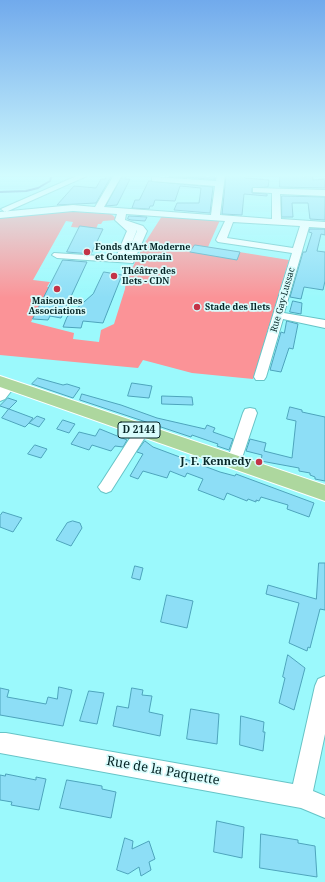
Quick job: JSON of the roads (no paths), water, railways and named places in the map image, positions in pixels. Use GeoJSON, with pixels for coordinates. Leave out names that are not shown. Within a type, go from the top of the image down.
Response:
{"type":"FeatureCollection","features":[{"type":"Feature","properties":{"kind":"main road","name":"D 2144"},"geometry":{"type":"LineString","coordinates":[[3,387],[234,461],[325,493]]}},
{"type":"Feature","properties":{"kind":"street"},"geometry":{"type":"LineString","coordinates":[[57,255],[120,260],[132,230],[120,220],[121,216]]}},
{"type":"Feature","properties":{"kind":"street"},"geometry":{"type":"LineString","coordinates":[[186,216],[325,225]]}},
{"type":"Feature","properties":{"kind":"street"},"geometry":{"type":"LineString","coordinates":[[277,216],[277,222]]}},
{"type":"Feature","properties":{"kind":"street"},"geometry":{"type":"LineString","coordinates":[[230,219],[221,240],[297,252]]}},
{"type":"Feature","properties":{"kind":"street","name":"Rue Gay-Lussac"},"geometry":{"type":"LineString","coordinates":[[260,377],[305,224]]}},
{"type":"Feature","properties":{"kind":"street"},"geometry":{"type":"LineString","coordinates":[[279,315],[325,324]]}},
{"type":"Feature","properties":{"kind":"street"},"geometry":{"type":"LineString","coordinates":[[234,461],[250,413]]}},
{"type":"Feature","properties":{"kind":"street"},"geometry":{"type":"LineString","coordinates":[[106,487],[142,431]]}},
{"type":"Feature","properties":{"kind":"street"},"geometry":{"type":"LineString","coordinates":[[301,797],[325,686]]}},
{"type":"Feature","properties":{"kind":"street","name":"Rue de la Paquette"},"geometry":{"type":"LineString","coordinates":[[0,743],[301,797],[325,807]]}},
{"type":"Feature","properties":{"kind":"place","name":"Fonds d'Art Moderne et Contemporain"},"geometry":{"type":"Point","coordinates":[87,252]}},
{"type":"Feature","properties":{"kind":"place","name":"Théâtre des Ilets - CDN"},"geometry":{"type":"Point","coordinates":[114,276]}},
{"type":"Feature","properties":{"kind":"place","name":"Maison des Associations"},"geometry":{"type":"Point","coordinates":[57,289]}},
{"type":"Feature","properties":{"kind":"place","name":"Stade des Ilets"},"geometry":{"type":"Point","coordinates":[197,307]}},
{"type":"Feature","properties":{"kind":"place","name":"J. F. Kennedy"},"geometry":{"type":"Point","coordinates":[259,462]}}]}
